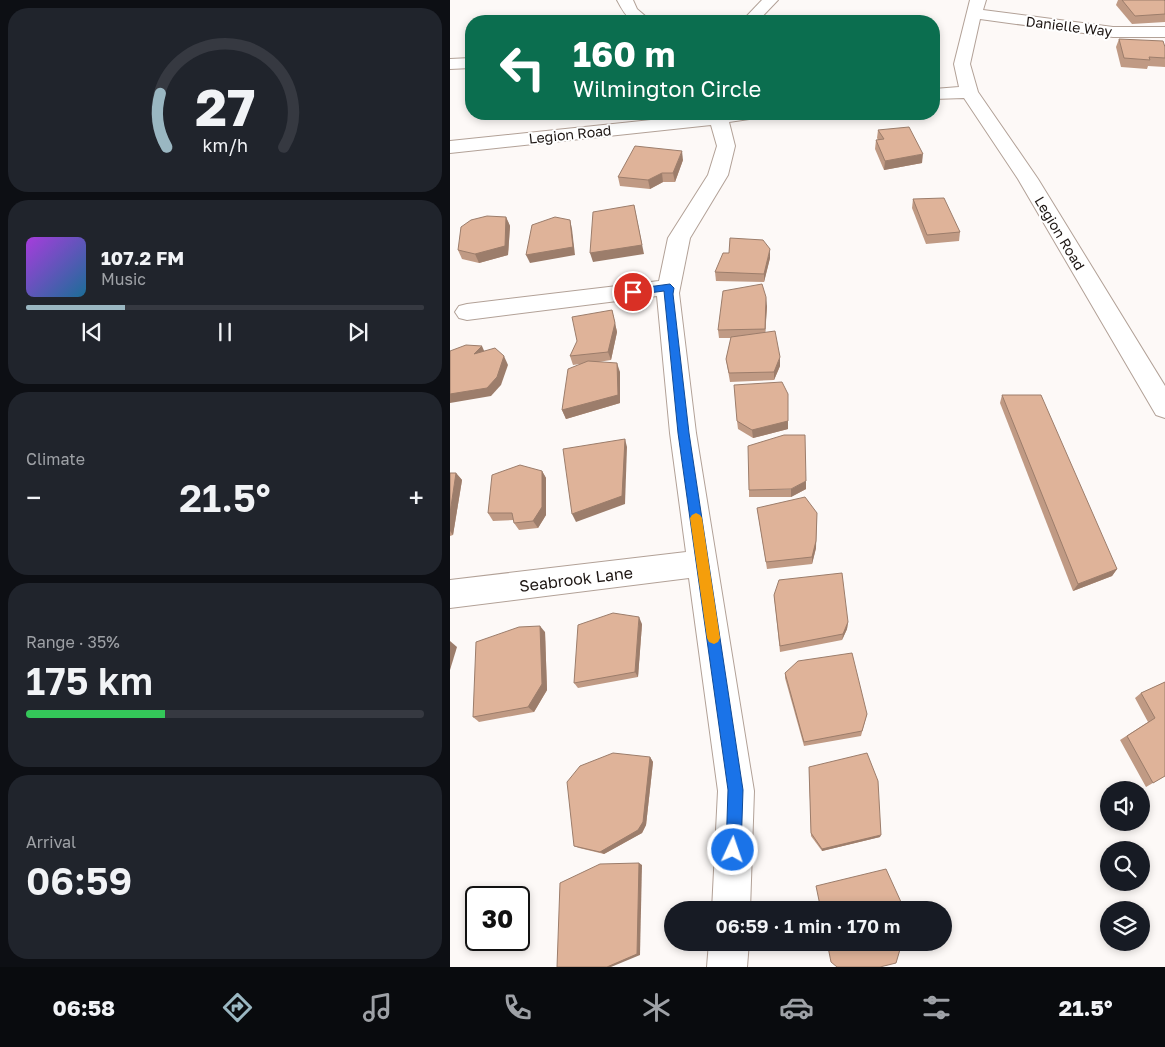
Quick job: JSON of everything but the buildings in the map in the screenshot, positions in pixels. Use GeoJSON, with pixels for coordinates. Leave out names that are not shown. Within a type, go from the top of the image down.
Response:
{"type":"FeatureCollection","features":[{"type":"Feature","properties":{"kind":"street"},"geometry":{"type":"LineString","coordinates":[[624,0],[635,15]]}},
{"type":"Feature","properties":{"kind":"street"},"geometry":{"type":"LineString","coordinates":[[756,15],[770,0]]}},
{"type":"Feature","properties":{"kind":"street"},"geometry":{"type":"LineString","coordinates":[[940,94],[969,92],[962,64],[964,46],[976,7]]}},
{"type":"Feature","properties":{"kind":"street","name":"Danielle Way"},"geometry":{"type":"LineString","coordinates":[[976,7],[1113,32],[1165,32]]}},
{"type":"Feature","properties":{"kind":"street"},"geometry":{"type":"LineString","coordinates":[[450,64],[465,63]]}},
{"type":"Feature","properties":{"kind":"street","name":"Legion Road"},"geometry":{"type":"LineString","coordinates":[[969,92],[1028,179],[1165,408]]}},
{"type":"Feature","properties":{"kind":"street","name":"Legion Road"},"geometry":{"type":"LineString","coordinates":[[450,147],[679,124],[696,120]]}},
{"type":"Feature","properties":{"kind":"street"},"geometry":{"type":"LineString","coordinates":[[718,120],[726,146],[718,175],[679,238],[668,294],[684,433],[736,790],[730,901]]}},
{"type":"Feature","properties":{"kind":"street"},"geometry":{"type":"LineString","coordinates":[[467,312],[670,288]]}},
{"type":"Feature","properties":{"kind":"street","name":"Seabrook Lane"},"geometry":{"type":"LineString","coordinates":[[450,594],[703,563]]}},
{"type":"Feature","properties":{"kind":"street"},"geometry":{"type":"LineString","coordinates":[[727,967],[728,951]]}},
{"type":"Feature","properties":{"kind":"slow traffic"},"geometry":{"type":"LineString","coordinates":[[696,518],[714,638]]}},
{"type":"Feature","properties":{"kind":"route"},"geometry":{"type":"LineString","coordinates":[[633,292],[670,288],[668,294],[684,433],[736,790],[733,850]]}}]}
